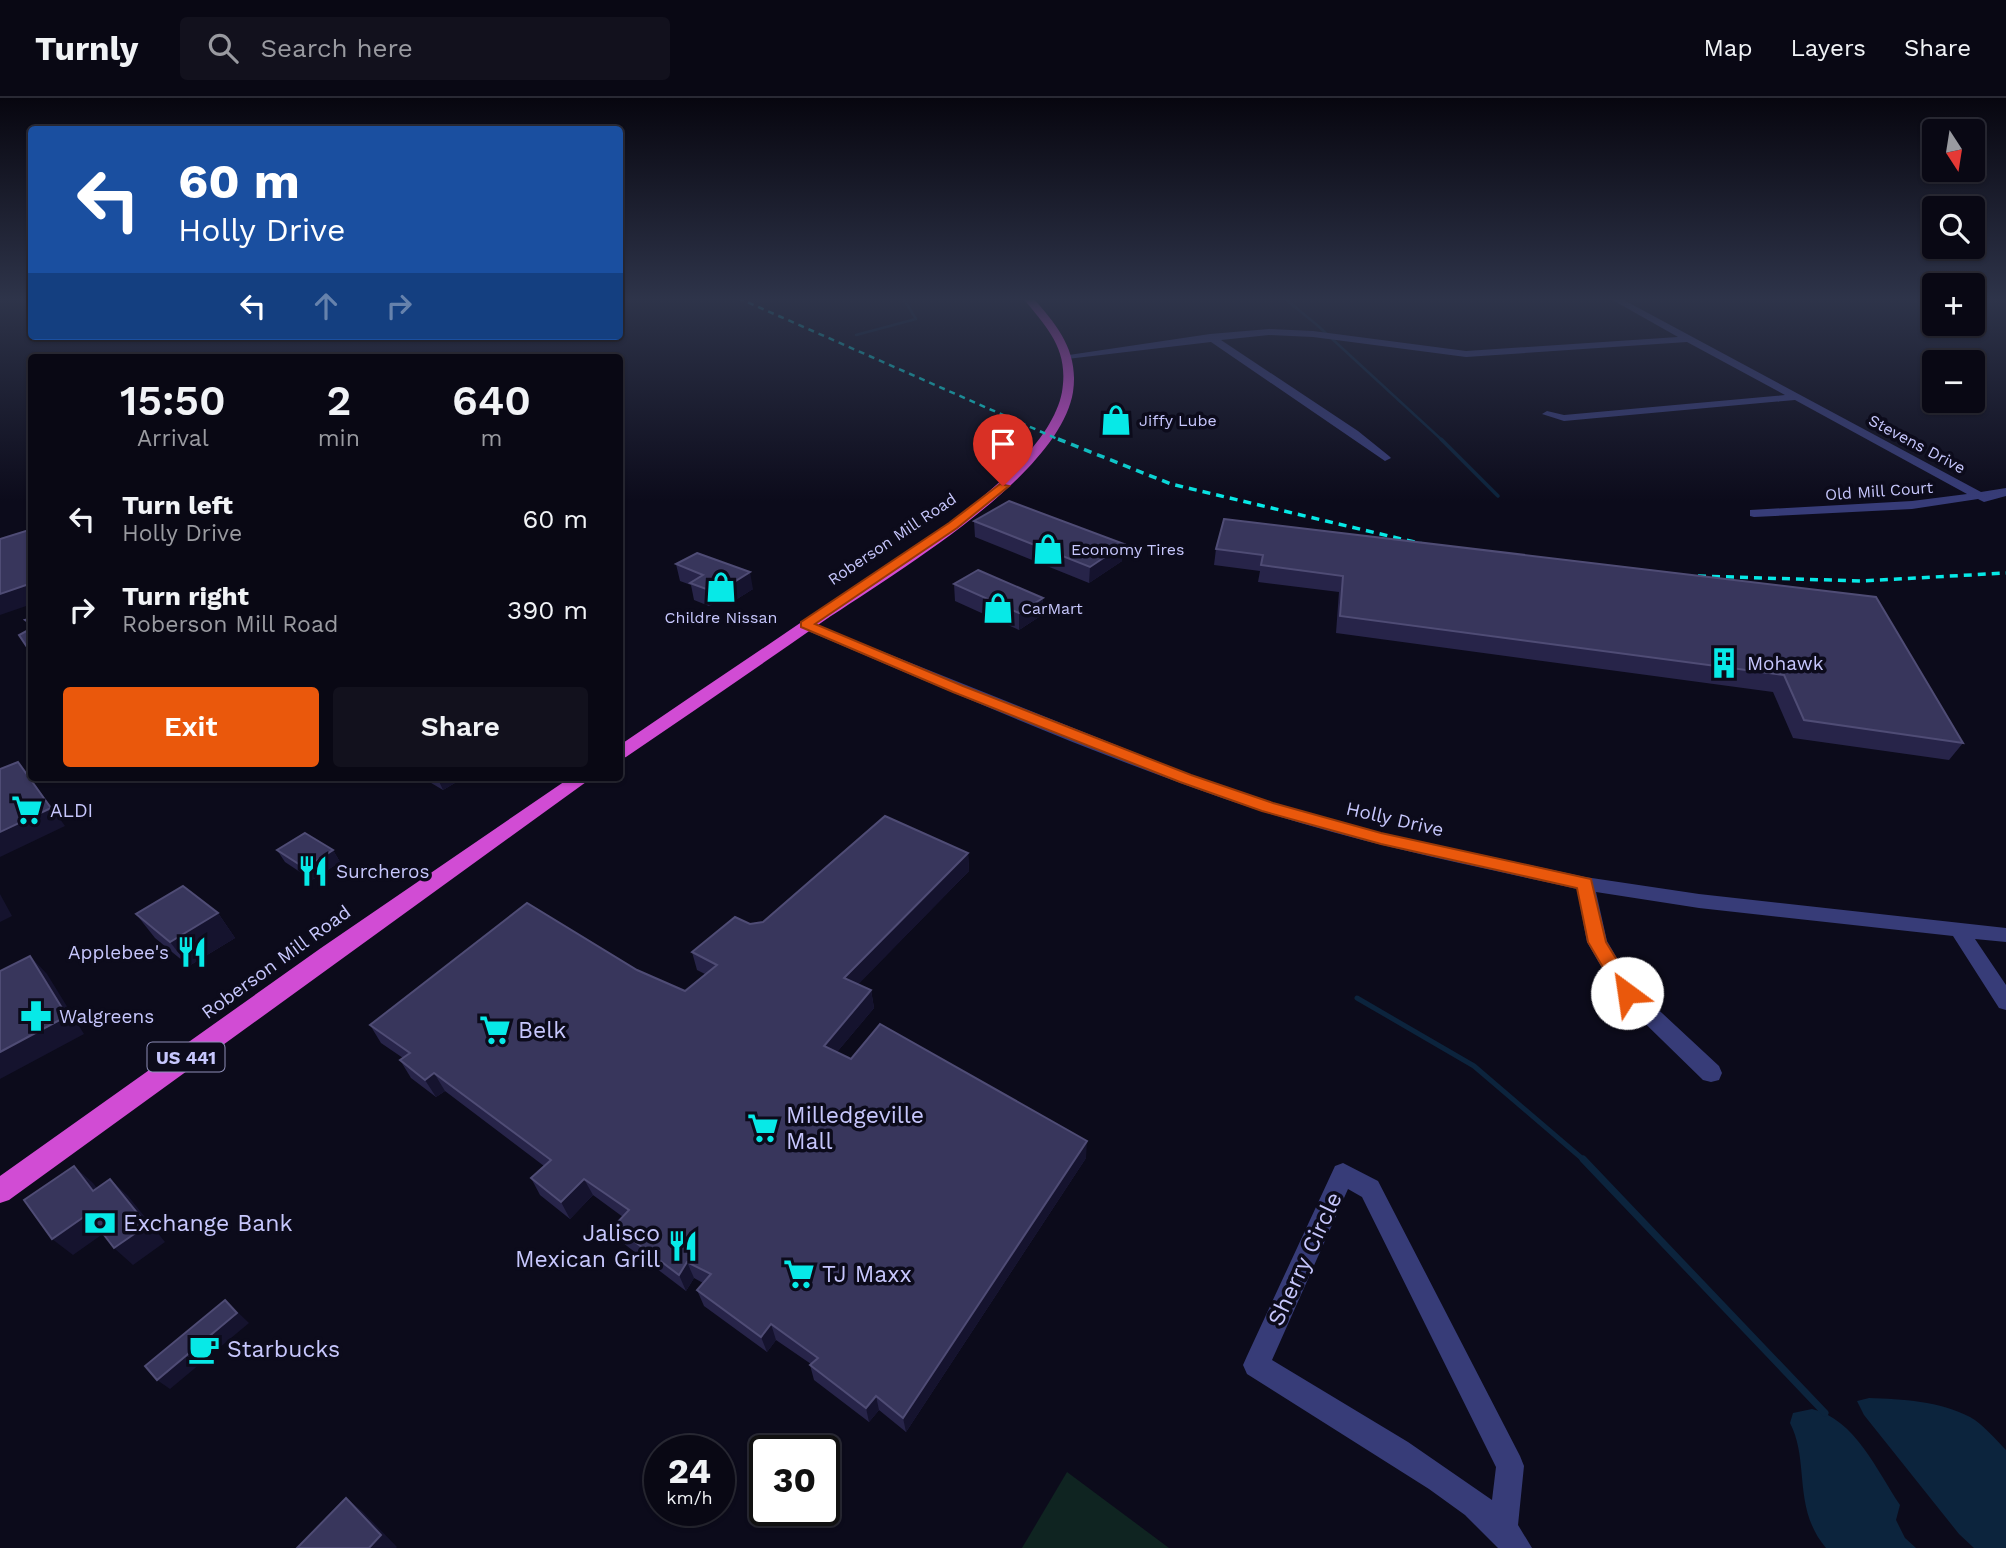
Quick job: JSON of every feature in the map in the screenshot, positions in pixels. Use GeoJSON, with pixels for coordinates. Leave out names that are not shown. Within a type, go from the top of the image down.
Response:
{"type":"FeatureCollection","features":[{"type":"Feature","properties":{"kind":"highway","name":"Roberson Mill Road"},"geometry":{"type":"LineString","coordinates":[[623,751],[953,526],[1017,472],[1060,415],[1071,380],[1069,366]]}},
{"type":"Feature","properties":{"kind":"highway","name":"Roberson Mill Road"},"geometry":{"type":"LineString","coordinates":[[0,1191],[339,947],[578,781]]}},
{"type":"Feature","properties":{"kind":"highway","name":"US 441"},"geometry":{"type":"LineString","coordinates":[[0,1201],[42,1160]]}},
{"type":"Feature","properties":{"kind":"street"},"geometry":{"type":"LineString","coordinates":[[1253,366],[1354,433],[1385,458]]}},
{"type":"Feature","properties":{"kind":"street","name":"Stevens Drive"},"geometry":{"type":"LineString","coordinates":[[1739,366],[1984,498]]}},
{"type":"Feature","properties":{"kind":"street"},"geometry":{"type":"LineString","coordinates":[[1547,414],[1564,418],[1797,397]]}},
{"type":"Feature","properties":{"kind":"street","name":"Old Mill Court"},"geometry":{"type":"LineString","coordinates":[[1754,513],[1837,511],[1984,498],[2006,492]]}},
{"type":"Feature","properties":{"kind":"street","name":"Holly Drive"},"geometry":{"type":"LineString","coordinates":[[806,625],[970,694],[1185,779],[1267,807],[1381,839],[1585,884],[1699,901],[2006,935]]}},
{"type":"Feature","properties":{"kind":"street"},"geometry":{"type":"LineString","coordinates":[[1585,884],[1597,942],[1627,993],[1711,1073]]}},
{"type":"Feature","properties":{"kind":"street"},"geometry":{"type":"LineString","coordinates":[[1959,930],[2006,1002]]}},
{"type":"Feature","properties":{"kind":"street","name":"Sherry Circle"},"geometry":{"type":"LineString","coordinates":[[1343,1174],[1370,1189],[1510,1466],[1510,1539],[1468,1498],[1256,1366],[1343,1174]]}},
{"type":"Feature","properties":{"kind":"green space"},"geometry":{"type":"Polygon","coordinates":[[[1067,1472],[1169,1548],[1022,1548],[1067,1472]]]}},
{"type":"Feature","properties":{"kind":"water"},"geometry":{"type":"Polygon","coordinates":[[[1869,1398],[1946,1407],[1980,1424],[2006,1450],[2006,1548],[1974,1548],[1959,1534],[1864,1415],[1857,1401],[1869,1398]]]}},
{"type":"Feature","properties":{"kind":"water"},"geometry":{"type":"Polygon","coordinates":[[[1812,1409],[1841,1423],[1864,1448],[1900,1505],[1896,1520],[1905,1538],[1916,1548],[1826,1548],[1809,1517],[1796,1438],[1790,1423],[1793,1413],[1812,1409]]]}},
{"type":"Feature","properties":{"kind":"building"},"geometry":{"type":"Polygon","coordinates":[[[1009,501],[1124,544],[1090,567],[974,521],[1009,501]]]}},
{"type":"Feature","properties":{"kind":"building","name":"Mohawk"},"geometry":{"type":"Polygon","coordinates":[[[1224,519],[1876,597],[1963,743],[1804,720],[1784,675],[1340,616],[1343,576],[1261,565],[1263,555],[1216,549],[1224,519]]]}},
{"type":"Feature","properties":{"kind":"building"},"geometry":{"type":"Polygon","coordinates":[[[28,530],[28,584],[0,594],[0,539],[28,530]]]}},
{"type":"Feature","properties":{"kind":"building"},"geometry":{"type":"Polygon","coordinates":[[[697,553],[750,572],[726,587],[717,583],[706,589],[690,583],[703,575],[676,564],[697,553]]]}},
{"type":"Feature","properties":{"kind":"building"},"geometry":{"type":"Polygon","coordinates":[[[978,570],[1043,598],[1019,613],[954,584],[978,570]]]}},
{"type":"Feature","properties":{"kind":"building"},"geometry":{"type":"Polygon","coordinates":[[[28,630],[28,647],[27,647],[19,635],[28,630]]]}},
{"type":"Feature","properties":{"kind":"building"},"geometry":{"type":"Polygon","coordinates":[[[18,762],[28,776],[28,781],[32,781],[51,808],[0,832],[0,769],[18,762]]]}},
{"type":"Feature","properties":{"kind":"building","name":"Milledgeville Mall"},"geometry":{"type":"Polygon","coordinates":[[[885,816],[968,853],[844,978],[871,990],[824,1046],[851,1059],[880,1024],[1087,1141],[903,1418],[876,1396],[866,1408],[810,1365],[818,1358],[771,1324],[761,1337],[697,1290],[711,1274],[687,1262],[679,1275],[614,1226],[629,1210],[584,1179],[561,1202],[531,1178],[551,1160],[434,1073],[425,1080],[400,1060],[410,1053],[370,1025],[527,903],[637,970],[685,991],[717,965],[692,952],[735,917],[750,924],[763,922],[885,816]]]}},
{"type":"Feature","properties":{"kind":"building"},"geometry":{"type":"Polygon","coordinates":[[[305,833],[333,850],[305,868],[277,850],[305,833]]]}},
{"type":"Feature","properties":{"kind":"building"},"geometry":{"type":"Polygon","coordinates":[[[183,886],[218,913],[170,942],[136,914],[183,886]]]}},
{"type":"Feature","properties":{"kind":"building"},"geometry":{"type":"Polygon","coordinates":[[[30,956],[67,1016],[0,1052],[0,971],[30,956]]]}},
{"type":"Feature","properties":{"kind":"building"},"geometry":{"type":"Polygon","coordinates":[[[74,1166],[93,1191],[110,1179],[147,1225],[114,1248],[88,1214],[52,1239],[24,1200],[74,1166]]]}},
{"type":"Feature","properties":{"kind":"building"},"geometry":{"type":"Polygon","coordinates":[[[225,1300],[237,1313],[157,1380],[145,1366],[225,1300]]]}},
{"type":"Feature","properties":{"kind":"building"},"geometry":{"type":"Polygon","coordinates":[[[346,1498],[381,1535],[369,1548],[297,1548],[346,1498]]]}},
{"type":"Feature","properties":{"kind":"waterway"},"geometry":{"type":"LineString","coordinates":[[1361,366],[1443,441]]}},
{"type":"Feature","properties":{"kind":"waterway"},"geometry":{"type":"LineString","coordinates":[[1443,441],[1498,496]]}},
{"type":"Feature","properties":{"kind":"waterway"},"geometry":{"type":"LineString","coordinates":[[1357,998],[1474,1066],[1584,1161]]}},
{"type":"Feature","properties":{"kind":"waterway"},"geometry":{"type":"LineString","coordinates":[[1584,1161],[1825,1413]]}},
{"type":"Feature","properties":{"kind":"railway"},"geometry":{"type":"LineString","coordinates":[[891,366],[1062,441]]}},
{"type":"Feature","properties":{"kind":"railway"},"geometry":{"type":"LineString","coordinates":[[1058,439],[1171,484],[1431,546]]}},
{"type":"Feature","properties":{"kind":"railway"},"geometry":{"type":"LineString","coordinates":[[1698,576],[1861,581],[2006,573]]}},
{"type":"Feature","properties":{"kind":"place","name":"Jiffy Lube"},"geometry":{"type":"Point","coordinates":[1116,420]}},
{"type":"Feature","properties":{"kind":"place","name":"Economy Tires"},"geometry":{"type":"Point","coordinates":[1048,549]}},
{"type":"Feature","properties":{"kind":"place","name":"Childre Nissan"},"geometry":{"type":"Point","coordinates":[721,587]}},
{"type":"Feature","properties":{"kind":"place","name":"CarMart"},"geometry":{"type":"Point","coordinates":[998,608]}},
{"type":"Feature","properties":{"kind":"place","name":"Mohawk"},"geometry":{"type":"Point","coordinates":[1724,663]}},
{"type":"Feature","properties":{"kind":"place","name":"ALDI"},"geometry":{"type":"Point","coordinates":[27,810]}},
{"type":"Feature","properties":{"kind":"place","name":"Surcheros"},"geometry":{"type":"Point","coordinates":[313,871]}},
{"type":"Feature","properties":{"kind":"place","name":"Applebee's"},"geometry":{"type":"Point","coordinates":[192,952]}},
{"type":"Feature","properties":{"kind":"place","name":"Walgreens"},"geometry":{"type":"Point","coordinates":[36,1016]}},
{"type":"Feature","properties":{"kind":"place","name":"Belk"},"geometry":{"type":"Point","coordinates":[495,1030]}},
{"type":"Feature","properties":{"kind":"place","name":"Milledgeville Mall"},"geometry":{"type":"Point","coordinates":[763,1128]}},
{"type":"Feature","properties":{"kind":"place","name":"Exchange Bank"},"geometry":{"type":"Point","coordinates":[100,1223]}},
{"type":"Feature","properties":{"kind":"place","name":"Jalisco Mexican Grill"},"geometry":{"type":"Point","coordinates":[683,1246]}},
{"type":"Feature","properties":{"kind":"place","name":"TJ Maxx"},"geometry":{"type":"Point","coordinates":[799,1274]}},
{"type":"Feature","properties":{"kind":"place","name":"Starbucks"},"geometry":{"type":"Point","coordinates":[204,1349]}},
{"type":"Feature","properties":{"kind":"route"},"geometry":{"type":"LineString","coordinates":[[1003,486],[953,526],[806,625],[1185,779],[1267,807],[1381,839],[1585,884],[1597,942],[1627,993]]}}]}
